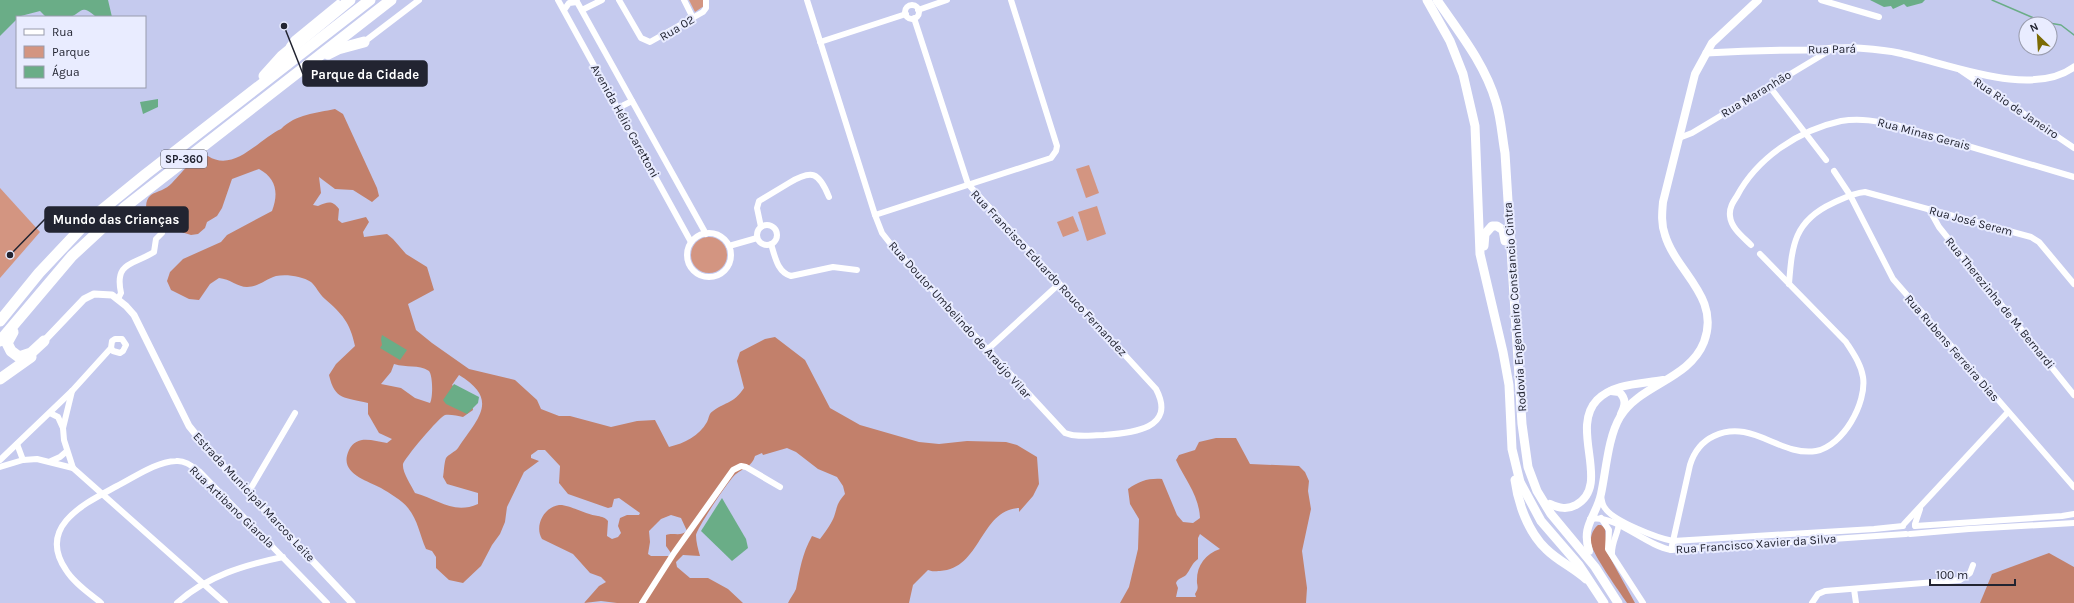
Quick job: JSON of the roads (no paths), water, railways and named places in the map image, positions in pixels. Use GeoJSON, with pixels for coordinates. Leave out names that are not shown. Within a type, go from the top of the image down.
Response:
{"type":"FeatureCollection","features":[{"type":"Feature","properties":{"kind":"highway"},"geometry":{"type":"LineString","coordinates":[[237,103],[246,91],[282,56],[350,0]]}},
{"type":"Feature","properties":{"kind":"highway","name":"SP-360"},"geometry":{"type":"LineString","coordinates":[[0,321],[39,273],[87,222],[117,196],[370,0]]}},
{"type":"Feature","properties":{"kind":"highway","name":"SP-360"},"geometry":{"type":"LineString","coordinates":[[0,341],[51,279],[93,234],[155,181],[391,0]]}},
{"type":"Feature","properties":{"kind":"highway"},"geometry":{"type":"LineString","coordinates":[[286,81],[302,74],[334,51],[364,42]]}},
{"type":"Feature","properties":{"kind":"highway"},"geometry":{"type":"LineString","coordinates":[[18,319],[17,327],[8,343],[15,355],[24,357],[31,353],[44,341]]}},
{"type":"Feature","properties":{"kind":"highway"},"geometry":{"type":"LineString","coordinates":[[0,379],[33,355],[44,341]]}},
{"type":"Feature","properties":{"kind":"main road","name":"Rodovia Engenheiro Constancio Cintra"},"geometry":{"type":"LineString","coordinates":[[1428,0],[1450,41],[1463,74],[1475,126],[1480,254],[1506,368],[1514,461],[1523,490],[1541,521],[1579,565],[1604,603]]}},
{"type":"Feature","properties":{"kind":"main road","name":"Rodovia Engenheiro Constancio Cintra"},"geometry":{"type":"LineString","coordinates":[[1437,0],[1482,69],[1496,101],[1500,119],[1505,153],[1518,364],[1526,457],[1537,492],[1551,514],[1595,567],[1618,603]]}},
{"type":"Feature","properties":{"kind":"main road"},"geometry":{"type":"LineString","coordinates":[[1620,416],[1643,394],[1682,370],[1697,356],[1704,343],[1708,327],[1707,316],[1702,299],[1694,283],[1665,236],[1662,223],[1663,202],[1695,74],[1706,53],[1720,33],[1758,0]]}},
{"type":"Feature","properties":{"kind":"main road"},"geometry":{"type":"LineString","coordinates":[[1518,364],[1513,347],[1504,233],[1501,228],[1494,226],[1489,227],[1485,234],[1486,259],[1509,356],[1513,384],[1518,456],[1525,483],[1541,521]]}},
{"type":"Feature","properties":{"kind":"main road"},"geometry":{"type":"LineString","coordinates":[[1550,504],[1557,508],[1567,508],[1586,499],[1589,493],[1591,476],[1586,429],[1591,409],[1596,401],[1621,386],[1666,379]]}},
{"type":"Feature","properties":{"kind":"main road"},"geometry":{"type":"LineString","coordinates":[[1520,384],[1530,462],[1536,480],[1550,504],[1589,551],[1622,603]]}},
{"type":"Feature","properties":{"kind":"main road"},"geometry":{"type":"LineString","coordinates":[[1589,551],[1586,532],[1600,496],[1614,432],[1625,402],[1620,392],[1611,391]]}},
{"type":"Feature","properties":{"kind":"main road"},"geometry":{"type":"LineString","coordinates":[[1514,461],[1514,476],[1521,505],[1540,543],[1546,550],[1594,586],[1608,603]]}},
{"type":"Feature","properties":{"kind":"street"},"geometry":{"type":"LineString","coordinates":[[282,56],[294,39],[342,0]]}},
{"type":"Feature","properties":{"kind":"street"},"geometry":{"type":"LineString","coordinates":[[364,42],[419,0]]}},
{"type":"Feature","properties":{"kind":"street","name":"Avenida Hélio Carettoni"},"geometry":{"type":"LineString","coordinates":[[558,0],[691,242]]}},
{"type":"Feature","properties":{"kind":"street"},"geometry":{"type":"LineString","coordinates":[[582,10],[602,0]]}},
{"type":"Feature","properties":{"kind":"street","name":"Rua 02"},"geometry":{"type":"LineString","coordinates":[[619,0],[640,38],[645,41],[654,42],[703,12],[706,8],[706,0]]}},
{"type":"Feature","properties":{"kind":"street"},"geometry":{"type":"LineString","coordinates":[[684,0],[693,18]]}},
{"type":"Feature","properties":{"kind":"street","name":"Rua Doutor Umbelindo de Araújo Vilar"},"geometry":{"type":"LineString","coordinates":[[807,0],[882,233],[893,248],[1058,428]]}},
{"type":"Feature","properties":{"kind":"street"},"geometry":{"type":"LineString","coordinates":[[918,10],[947,0]]}},
{"type":"Feature","properties":{"kind":"street"},"geometry":{"type":"LineString","coordinates":[[875,215],[1051,158],[1056,151],[1057,146],[1011,0]]}},
{"type":"Feature","properties":{"kind":"street"},"geometry":{"type":"LineString","coordinates":[[1821,0],[1879,17]]}},
{"type":"Feature","properties":{"kind":"street"},"geometry":{"type":"LineString","coordinates":[[564,10],[569,3],[577,1]]}},
{"type":"Feature","properties":{"kind":"street","name":"Avenida Hélio Carettoni"},"geometry":{"type":"LineString","coordinates":[[577,1],[706,234]]}},
{"type":"Feature","properties":{"kind":"street"},"geometry":{"type":"LineString","coordinates":[[909,3],[918,10],[918,14],[914,18],[909,18],[906,14],[906,8],[909,3]]}},
{"type":"Feature","properties":{"kind":"street"},"geometry":{"type":"LineString","coordinates":[[820,42],[906,14]]}},
{"type":"Feature","properties":{"kind":"street","name":"Rua Francisco Eduardo Rouco Fernandez"},"geometry":{"type":"LineString","coordinates":[[914,18],[968,184],[1152,385],[1162,404],[1161,412],[1157,420],[1149,426],[1128,433],[1076,436],[1064,433],[1058,428]]}},
{"type":"Feature","properties":{"kind":"street","name":"Rua Pará"},"geometry":{"type":"LineString","coordinates":[[1706,53],[1856,48],[1897,52],[1957,68],[2012,80],[2033,81],[2049,79],[2066,73],[2074,67]]}},
{"type":"Feature","properties":{"kind":"street","name":"Rua Maranhão"},"geometry":{"type":"LineString","coordinates":[[1680,138],[1692,133],[1832,49]]}},
{"type":"Feature","properties":{"kind":"street","name":"Rua Rio de Janeiro"},"geometry":{"type":"LineString","coordinates":[[1957,68],[2074,148]]}},
{"type":"Feature","properties":{"kind":"street"},"geometry":{"type":"LineString","coordinates":[[1770,86],[1826,160]]}},
{"type":"Feature","properties":{"kind":"street"},"geometry":{"type":"LineString","coordinates":[[618,108],[632,100]]}},
{"type":"Feature","properties":{"kind":"street","name":"Rua Minas Gerais"},"geometry":{"type":"LineString","coordinates":[[1751,245],[1735,229],[1730,217],[1730,209],[1741,188],[1755,170],[1784,146],[1806,133],[1840,122],[1871,120],[2074,177]]}},
{"type":"Feature","properties":{"kind":"street","name":"Rua Rubens Ferreira Dias"},"geometry":{"type":"LineString","coordinates":[[1834,171],[1850,195],[1893,279],[2074,487]]}},
{"type":"Feature","properties":{"kind":"street"},"geometry":{"type":"LineString","coordinates":[[760,227],[770,225],[775,229],[776,239],[771,244],[764,245],[757,238],[757,232],[760,227],[756,208],[760,201],[803,175],[811,173],[819,178],[824,184],[829,196]]}},
{"type":"Feature","properties":{"kind":"street","name":"Rua José Serem"},"geometry":{"type":"LineString","coordinates":[[1789,284],[1794,246],[1804,222],[1818,210],[1850,195],[1865,192],[2030,237],[2039,242],[2074,284]]}},
{"type":"Feature","properties":{"kind":"street","name":"Rua Therezinha de M. Bernardi"},"geometry":{"type":"LineString","coordinates":[[1928,209],[1939,227],[2074,395]]}},
{"type":"Feature","properties":{"kind":"street"},"geometry":{"type":"LineString","coordinates":[[44,341],[84,299],[94,294],[112,295],[118,299],[121,293],[118,282],[121,272],[133,262],[154,252],[156,239],[162,233]]}},
{"type":"Feature","properties":{"kind":"street"},"geometry":{"type":"LineString","coordinates":[[706,234],[720,236],[729,246],[730,260],[723,272],[710,277],[697,274],[688,263],[687,256],[691,242],[700,235],[706,234]]}},
{"type":"Feature","properties":{"kind":"street"},"geometry":{"type":"LineString","coordinates":[[729,246],[757,238]]}},
{"type":"Feature","properties":{"kind":"street"},"geometry":{"type":"LineString","coordinates":[[771,244],[780,268],[786,275],[791,276],[833,267],[857,270]]}},
{"type":"Feature","properties":{"kind":"street"},"geometry":{"type":"LineString","coordinates":[[1671,550],[1692,457],[1702,443],[1721,433],[1731,431],[1748,432],[1804,451],[1816,450],[1827,447],[1841,435],[1849,425],[1858,408],[1863,389],[1863,378],[1860,366],[1854,354],[1846,342],[1760,254]]}},
{"type":"Feature","properties":{"kind":"street"},"geometry":{"type":"LineString","coordinates":[[987,350],[1059,284]]}},
{"type":"Feature","properties":{"kind":"street","name":"Estrada Municipal Marcos Leite"},"geometry":{"type":"LineString","coordinates":[[118,299],[126,306],[142,327],[147,344],[189,426],[210,452],[352,603]]}},
{"type":"Feature","properties":{"kind":"street"},"geometry":{"type":"LineString","coordinates":[[0,460],[72,391],[111,348]]}},
{"type":"Feature","properties":{"kind":"street"},"geometry":{"type":"LineString","coordinates":[[63,428],[72,391]]}},
{"type":"Feature","properties":{"kind":"street"},"geometry":{"type":"LineString","coordinates":[[1903,525],[2008,412]]}},
{"type":"Feature","properties":{"kind":"street"},"geometry":{"type":"LineString","coordinates":[[50,413],[58,417],[63,428],[67,451],[73,468]]}},
{"type":"Feature","properties":{"kind":"street"},"geometry":{"type":"LineString","coordinates":[[248,493],[295,413]]}},
{"type":"Feature","properties":{"kind":"street"},"geometry":{"type":"LineString","coordinates":[[16,444],[23,460]]}},
{"type":"Feature","properties":{"kind":"street"},"geometry":{"type":"LineString","coordinates":[[51,461],[60,457],[67,451]]}},
{"type":"Feature","properties":{"kind":"street"},"geometry":{"type":"LineString","coordinates":[[0,467],[23,460],[51,461],[73,468],[226,603]]}},
{"type":"Feature","properties":{"kind":"street","name":"Rua Artibano Giarola"},"geometry":{"type":"LineString","coordinates":[[101,603],[66,570],[59,557],[57,547],[58,533],[64,521],[74,511],[103,494],[166,462],[178,461],[190,464],[328,603]]}},
{"type":"Feature","properties":{"kind":"street"},"geometry":{"type":"LineString","coordinates":[[642,603],[674,553],[733,470],[741,466],[746,467],[780,487]]}},
{"type":"Feature","properties":{"kind":"street","name":"Rua Francisco Xavier da Silva"},"geometry":{"type":"LineString","coordinates":[[1600,496],[1605,508],[1618,518],[1647,534],[1673,541],[1874,529],[1903,525]]}},
{"type":"Feature","properties":{"kind":"street"},"geometry":{"type":"LineString","coordinates":[[1903,525],[1903,530],[1908,534],[1914,532],[1922,506]]}},
{"type":"Feature","properties":{"kind":"street"},"geometry":{"type":"LineString","coordinates":[[1903,525],[1909,522],[1915,525],[2074,514]]}},
{"type":"Feature","properties":{"kind":"street"},"geometry":{"type":"LineString","coordinates":[[1601,518],[1608,526],[1607,546],[1643,603]]}},
{"type":"Feature","properties":{"kind":"street","name":"Rua Francisco Xavier da Silva"},"geometry":{"type":"LineString","coordinates":[[1590,519],[1601,518],[1619,525],[1658,548],[1671,550],[2074,523]]}},
{"type":"Feature","properties":{"kind":"street"},"geometry":{"type":"LineString","coordinates":[[1612,553],[1612,541],[1618,533],[1618,518]]}},
{"type":"Feature","properties":{"kind":"street"},"geometry":{"type":"LineString","coordinates":[[1928,524],[1929,532]]}},
{"type":"Feature","properties":{"kind":"street"},"geometry":{"type":"LineString","coordinates":[[1618,533],[1630,531]]}},
{"type":"Feature","properties":{"kind":"street"},"geometry":{"type":"LineString","coordinates":[[177,603],[203,583],[247,566],[283,557]]}},
{"type":"Feature","properties":{"kind":"street"},"geometry":{"type":"LineString","coordinates":[[1812,603],[1815,596],[1821,592],[1960,580],[1970,573],[1973,565]]}},
{"type":"Feature","properties":{"kind":"street"},"geometry":{"type":"LineString","coordinates":[[1854,589],[1856,603]]}},
{"type":"Feature","properties":{"kind":"water"},"geometry":{"type":"Polygon","coordinates":[[[0,0],[108,0],[112,16],[94,16],[86,10],[83,10],[73,16],[45,16],[40,11],[16,16],[16,20],[0,36],[0,0]]]}},
{"type":"Feature","properties":{"kind":"water"},"geometry":{"type":"Polygon","coordinates":[[[1870,0],[1925,0],[1922,3],[1907,7],[1904,4],[1893,9],[1891,6],[1884,7],[1870,0]]]}},
{"type":"Feature","properties":{"kind":"water"},"geometry":{"type":"Polygon","coordinates":[[[158,99],[158,107],[143,114],[140,102],[158,99]]]}},
{"type":"Feature","properties":{"kind":"water"},"geometry":{"type":"Polygon","coordinates":[[[382,335],[407,350],[400,360],[380,348],[382,345],[382,335]]]}},
{"type":"Feature","properties":{"kind":"water"},"geometry":{"type":"Polygon","coordinates":[[[454,384],[479,397],[478,403],[467,414],[446,404],[443,400],[454,384]]]}},
{"type":"Feature","properties":{"kind":"water"},"geometry":{"type":"Polygon","coordinates":[[[722,498],[746,539],[748,548],[732,561],[701,531],[722,498]]]}},
{"type":"Feature","properties":{"kind":"waterway"},"geometry":{"type":"LineString","coordinates":[[1992,0],[2043,22],[2061,25],[2074,35]]}},
{"type":"Feature","properties":{"kind":"place","name":"Parque da Cidade"},"geometry":{"type":"Point","coordinates":[284,26]}},
{"type":"Feature","properties":{"kind":"place","name":"Mundo das Crianças"},"geometry":{"type":"Point","coordinates":[10,255]}}]}
